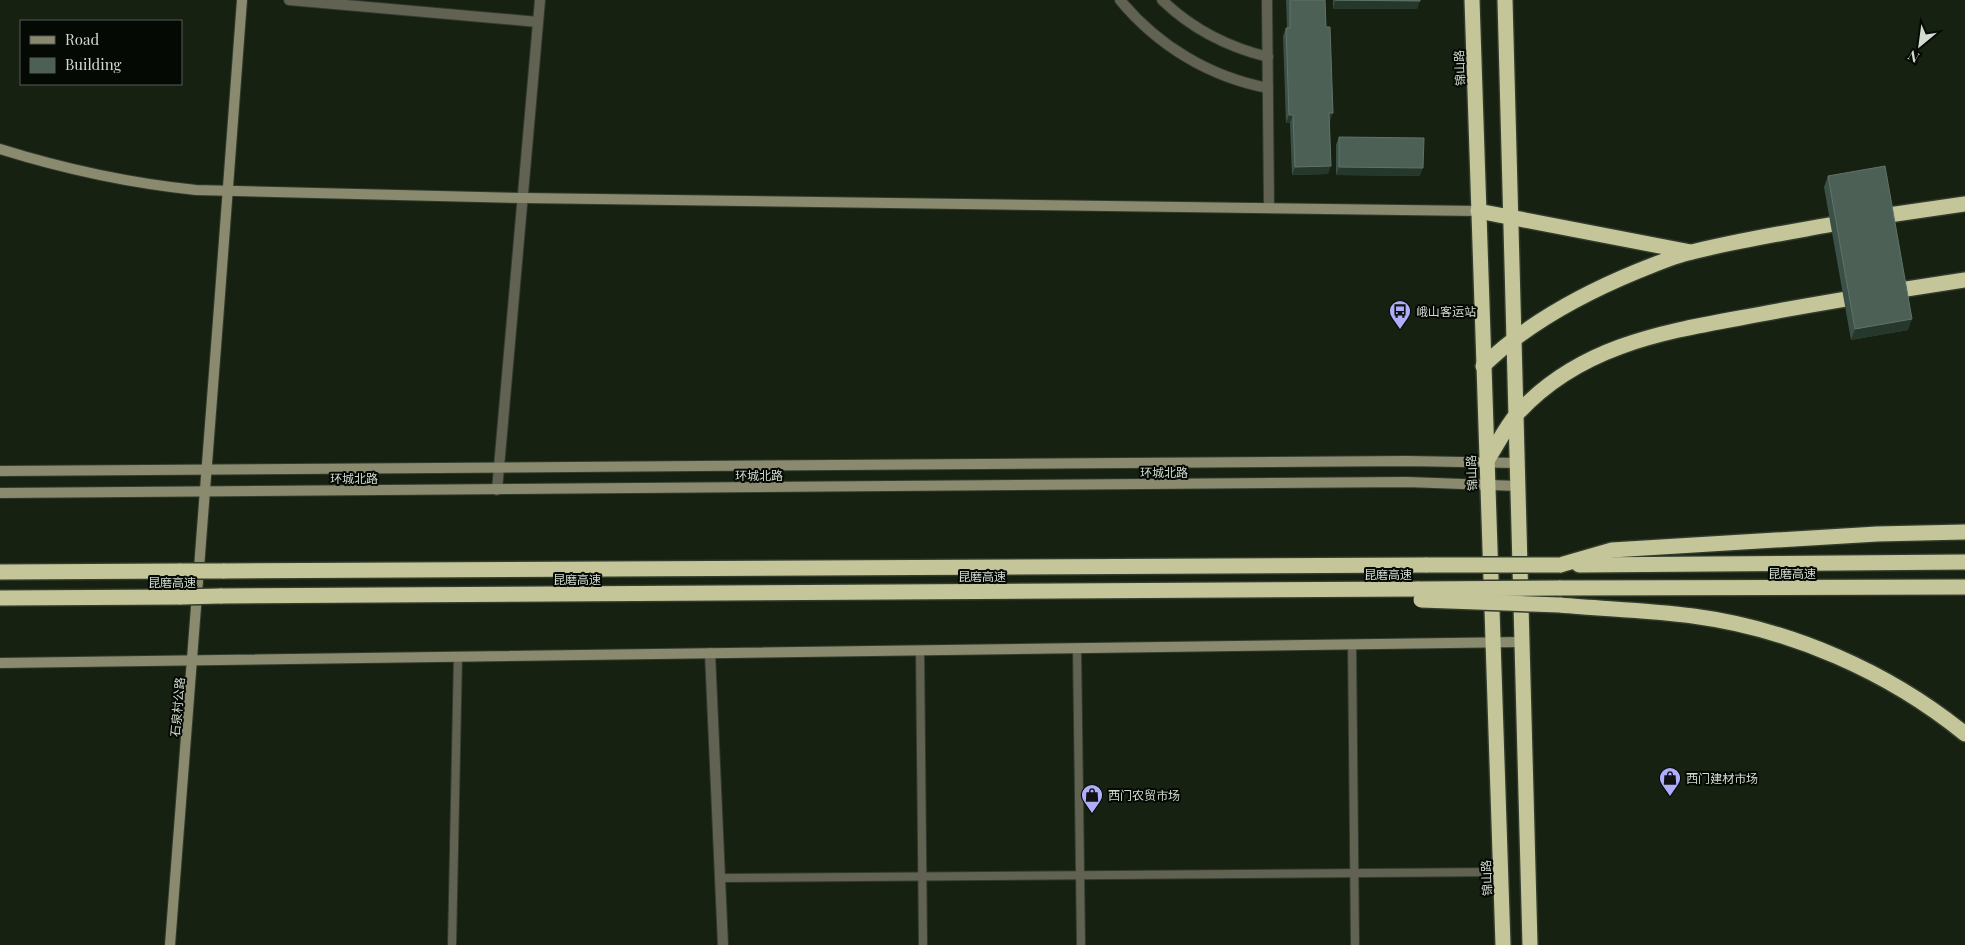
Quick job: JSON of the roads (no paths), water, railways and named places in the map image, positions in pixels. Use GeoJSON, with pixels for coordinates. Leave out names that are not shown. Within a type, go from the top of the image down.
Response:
{"type":"FeatureCollection","features":[{"type":"Feature","properties":{"kind":"highway","name":"锦山路"},"geometry":{"type":"LineString","coordinates":[[1472,0],[1503,945]]}},
{"type":"Feature","properties":{"kind":"highway"},"geometry":{"type":"LineString","coordinates":[[1505,0],[1530,945]]}},
{"type":"Feature","properties":{"kind":"highway"},"geometry":{"type":"LineString","coordinates":[[1483,366],[1514,339],[1593,291],[1657,264],[1692,252],[1858,220],[1965,204]]}},
{"type":"Feature","properties":{"kind":"highway"},"geometry":{"type":"LineString","coordinates":[[1478,211],[1692,252]]}},
{"type":"Feature","properties":{"kind":"highway"},"geometry":{"type":"LineString","coordinates":[[1486,462],[1516,415],[1558,380],[1586,362],[1623,345],[1713,323],[1965,280]]}},
{"type":"Feature","properties":{"kind":"highway"},"geometry":{"type":"LineString","coordinates":[[1560,565],[1612,550],[1877,534],[1965,532]]}},
{"type":"Feature","properties":{"kind":"highway","name":"昆磨高速"},"geometry":{"type":"LineString","coordinates":[[0,572],[1965,562]]}},
{"type":"Feature","properties":{"kind":"highway","name":"昆磨高速"},"geometry":{"type":"LineString","coordinates":[[0,598],[1295,589],[1420,595],[1559,588],[1965,587]]}},
{"type":"Feature","properties":{"kind":"highway"},"geometry":{"type":"LineString","coordinates":[[1420,595],[1693,616],[1749,627],[1849,661],[1909,695],[1965,734]]}},
{"type":"Feature","properties":{"kind":"street","name":"石泉村公路"},"geometry":{"type":"LineString","coordinates":[[170,945],[194,660],[206,470],[242,0]]}},
{"type":"Feature","properties":{"kind":"street"},"geometry":{"type":"LineString","coordinates":[[289,0],[538,22]]}},
{"type":"Feature","properties":{"kind":"street"},"geometry":{"type":"LineString","coordinates":[[498,490],[540,0]]}},
{"type":"Feature","properties":{"kind":"street"},"geometry":{"type":"LineString","coordinates":[[1120,0],[1150,31],[1171,48],[1196,63],[1223,76],[1268,88]]}},
{"type":"Feature","properties":{"kind":"street"},"geometry":{"type":"LineString","coordinates":[[1162,0],[1207,35],[1236,48],[1268,58]]}},
{"type":"Feature","properties":{"kind":"street"},"geometry":{"type":"LineString","coordinates":[[1267,0],[1269,208]]}},
{"type":"Feature","properties":{"kind":"street"},"geometry":{"type":"LineString","coordinates":[[0,149],[125,180],[196,190],[523,198],[1478,211]]}},
{"type":"Feature","properties":{"kind":"street","name":"环城北路"},"geometry":{"type":"LineString","coordinates":[[0,471],[1407,460],[1517,463]]}},
{"type":"Feature","properties":{"kind":"street","name":"环城北路"},"geometry":{"type":"LineString","coordinates":[[0,493],[1397,482],[1518,486]]}},
{"type":"Feature","properties":{"kind":"street"},"geometry":{"type":"LineString","coordinates":[[0,663],[1522,642]]}},
{"type":"Feature","properties":{"kind":"street"},"geometry":{"type":"LineString","coordinates":[[710,653],[723,945]]}},
{"type":"Feature","properties":{"kind":"lane"},"geometry":{"type":"LineString","coordinates":[[1352,644],[1355,945]]}},
{"type":"Feature","properties":{"kind":"lane"},"geometry":{"type":"LineString","coordinates":[[1077,648],[1081,945]]}},
{"type":"Feature","properties":{"kind":"lane"},"geometry":{"type":"LineString","coordinates":[[920,650],[923,945]]}},
{"type":"Feature","properties":{"kind":"lane"},"geometry":{"type":"LineString","coordinates":[[452,945],[458,656]]}},
{"type":"Feature","properties":{"kind":"lane"},"geometry":{"type":"LineString","coordinates":[[720,878],[1500,872]]}},
{"type":"Feature","properties":{"kind":"place","name":"峨山客运站"},"geometry":{"type":"Point","coordinates":[1400,330]}},
{"type":"Feature","properties":{"kind":"place","name":"西门建材市场"},"geometry":{"type":"Point","coordinates":[1670,797]}},
{"type":"Feature","properties":{"kind":"place","name":"西门农贸市场"},"geometry":{"type":"Point","coordinates":[1092,814]}}]}
